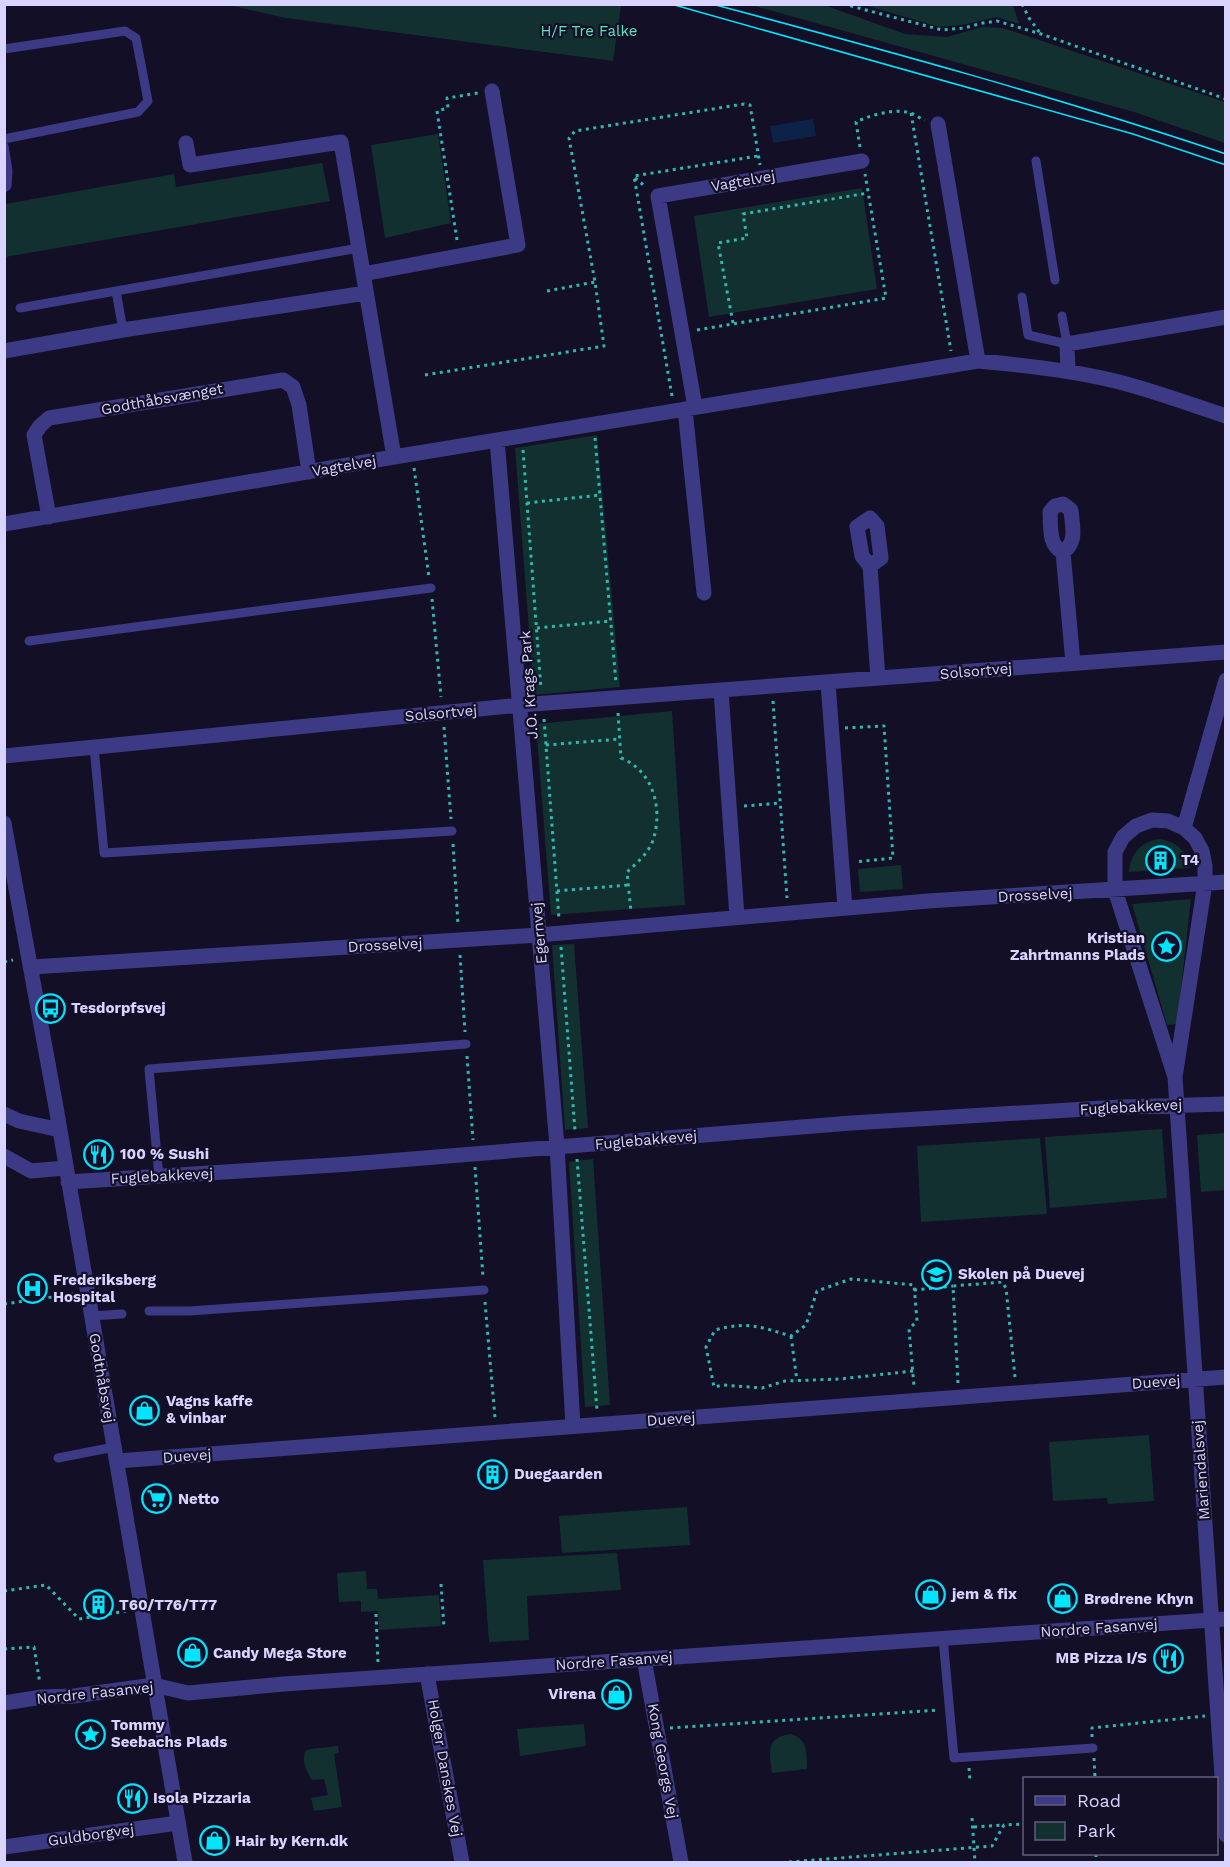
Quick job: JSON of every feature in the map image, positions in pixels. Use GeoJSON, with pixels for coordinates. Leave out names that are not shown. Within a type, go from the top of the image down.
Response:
{"type":"FeatureCollection","features":[{"type":"Feature","properties":{"kind":"street"},"geometry":{"type":"LineString","coordinates":[[363,274],[518,245],[492,91]]}},
{"type":"Feature","properties":{"kind":"street"},"geometry":{"type":"LineString","coordinates":[[938,124],[978,361]]}},
{"type":"Feature","properties":{"kind":"street"},"geometry":{"type":"LineString","coordinates":[[186,142],[190,165],[341,142],[394,457]]}},
{"type":"Feature","properties":{"kind":"street","name":"Vagtelvej"},"geometry":{"type":"LineString","coordinates":[[704,593],[683,333],[658,196],[862,161]]}},
{"type":"Feature","properties":{"kind":"street"},"geometry":{"type":"LineString","coordinates":[[4,351],[123,330],[366,293]]}},
{"type":"Feature","properties":{"kind":"street"},"geometry":{"type":"LineString","coordinates":[[1068,371],[1067,344],[1226,316]]}},
{"type":"Feature","properties":{"kind":"street","name":"Vagtelvej"},"geometry":{"type":"LineString","coordinates":[[4,524],[978,361],[1068,371],[1116,381],[1226,416]]}},
{"type":"Feature","properties":{"kind":"street","name":"Godthåbsvænget"},"geometry":{"type":"LineString","coordinates":[[49,516],[34,435],[49,418],[283,380],[293,387],[299,405],[309,472]]}},
{"type":"Feature","properties":{"kind":"street","name":"Egernvej"},"geometry":{"type":"LineString","coordinates":[[497,440],[557,1146],[573,1426]]}},
{"type":"Feature","properties":{"kind":"street"},"geometry":{"type":"LineString","coordinates":[[1063,552],[1073,663]]}},
{"type":"Feature","properties":{"kind":"street"},"geometry":{"type":"LineString","coordinates":[[870,566],[878,678]]}},
{"type":"Feature","properties":{"kind":"street","name":"Solsortvej"},"geometry":{"type":"LineString","coordinates":[[4,756],[520,705],[1226,652]]}},
{"type":"Feature","properties":{"kind":"street"},"geometry":{"type":"LineString","coordinates":[[1184,828],[1226,680]]}},
{"type":"Feature","properties":{"kind":"street"},"geometry":{"type":"LineString","coordinates":[[828,682],[845,908]]}},
{"type":"Feature","properties":{"kind":"street"},"geometry":{"type":"LineString","coordinates":[[722,691],[737,917]]}},
{"type":"Feature","properties":{"kind":"street"},"geometry":{"type":"LineString","coordinates":[[1175,1077],[1205,883],[1205,866],[1202,851],[1195,838],[1184,828],[1168,821],[1152,820],[1136,826],[1123,837],[1115,852],[1115,890],[1175,1077],[1178,1104]]}},
{"type":"Feature","properties":{"kind":"street","name":"Godthåbsvej"},"geometry":{"type":"LineString","coordinates":[[4,823],[32,966],[185,1863]]}},
{"type":"Feature","properties":{"kind":"street","name":"Drosselvej"},"geometry":{"type":"LineString","coordinates":[[32,966],[539,935],[928,901],[1226,882]]}},
{"type":"Feature","properties":{"kind":"street","name":"Fuglebakkevej"},"geometry":{"type":"LineString","coordinates":[[66,1175],[159,1177],[350,1164],[850,1123],[1178,1104],[1226,1104]]}},
{"type":"Feature","properties":{"kind":"street","name":"Mariendalsvej"},"geometry":{"type":"LineString","coordinates":[[1178,1104],[1194,1379],[1219,1619],[1218,1715],[1226,1835]]}},
{"type":"Feature","properties":{"kind":"street"},"geometry":{"type":"LineString","coordinates":[[4,1114],[19,1121],[60,1130]]}},
{"type":"Feature","properties":{"kind":"street"},"geometry":{"type":"LineString","coordinates":[[4,1156],[31,1171],[66,1175]]}},
{"type":"Feature","properties":{"kind":"street","name":"Duevej"},"geometry":{"type":"LineString","coordinates":[[116,1454],[598,1425],[1226,1377]]}},
{"type":"Feature","properties":{"kind":"street","name":"Nordre Fasanvej"},"geometry":{"type":"LineString","coordinates":[[4,1702],[74,1696],[154,1685],[190,1693],[427,1674],[1219,1619]]}},
{"type":"Feature","properties":{"kind":"street","name":"Kong Georgs Vej"},"geometry":{"type":"LineString","coordinates":[[644,1659],[681,1863]]}},
{"type":"Feature","properties":{"kind":"street","name":"Holger Danskes Vej"},"geometry":{"type":"LineString","coordinates":[[427,1674],[462,1863]]}},
{"type":"Feature","properties":{"kind":"street","name":"Guldborgvej"},"geometry":{"type":"LineString","coordinates":[[4,1847],[178,1823]]}},
{"type":"Feature","properties":{"kind":"lane"},"geometry":{"type":"LineString","coordinates":[[4,49],[125,31],[136,38],[148,101],[138,112],[4,139]]}},
{"type":"Feature","properties":{"kind":"lane"},"geometry":{"type":"LineString","coordinates":[[4,146],[9,171],[7,186],[4,188]]}},
{"type":"Feature","properties":{"kind":"lane"},"geometry":{"type":"LineString","coordinates":[[1036,161],[1055,280]]}},
{"type":"Feature","properties":{"kind":"lane"},"geometry":{"type":"LineString","coordinates":[[20,308],[359,248]]}},
{"type":"Feature","properties":{"kind":"lane"},"geometry":{"type":"LineString","coordinates":[[116,291],[123,330]]}},
{"type":"Feature","properties":{"kind":"lane"},"geometry":{"type":"LineString","coordinates":[[1022,297],[1028,335],[1067,344],[1062,316]]}},
{"type":"Feature","properties":{"kind":"lane"},"geometry":{"type":"LineString","coordinates":[[28,641],[431,588]]}},
{"type":"Feature","properties":{"kind":"lane"},"geometry":{"type":"LineString","coordinates":[[94,747],[104,853],[452,831]]}},
{"type":"Feature","properties":{"kind":"lane"},"geometry":{"type":"LineString","coordinates":[[159,1177],[149,1069],[466,1044]]}},
{"type":"Feature","properties":{"kind":"lane"},"geometry":{"type":"LineString","coordinates":[[149,1311],[190,1311],[484,1290]]}},
{"type":"Feature","properties":{"kind":"lane"},"geometry":{"type":"LineString","coordinates":[[91,1316],[122,1314]]}},
{"type":"Feature","properties":{"kind":"lane"},"geometry":{"type":"LineString","coordinates":[[58,1458],[116,1454]]}},
{"type":"Feature","properties":{"kind":"lane"},"geometry":{"type":"LineString","coordinates":[[943,1638],[954,1758],[1093,1748]]}},
{"type":"Feature","properties":{"kind":"path"},"geometry":{"type":"LineString","coordinates":[[843,4],[942,30],[997,21],[1041,34],[1226,99]]}},
{"type":"Feature","properties":{"kind":"path"},"geometry":{"type":"LineString","coordinates":[[1022,4],[1041,34]]}},
{"type":"Feature","properties":{"kind":"path"},"geometry":{"type":"LineString","coordinates":[[460,255],[437,111],[448,108],[447,98],[492,91]]}},
{"type":"Feature","properties":{"kind":"path"},"geometry":{"type":"LineString","coordinates":[[425,375],[603,346],[595,282],[569,138],[575,131],[744,104],[750,105],[762,178]]}},
{"type":"Feature","properties":{"kind":"path"},"geometry":{"type":"LineString","coordinates":[[683,333],[886,298],[856,122],[867,117],[903,112],[938,124]]}},
{"type":"Feature","properties":{"kind":"path"},"geometry":{"type":"LineString","coordinates":[[911,113],[953,364]]}},
{"type":"Feature","properties":{"kind":"path"},"geometry":{"type":"LineString","coordinates":[[733,323],[718,243],[747,238],[743,214],[868,193]]}},
{"type":"Feature","properties":{"kind":"path"},"geometry":{"type":"LineString","coordinates":[[547,291],[595,282]]}},
{"type":"Feature","properties":{"kind":"path"},"geometry":{"type":"LineString","coordinates":[[594,424],[621,758],[640,771],[649,782],[656,799],[658,820],[651,844],[639,861],[627,872],[632,926]]}},
{"type":"Feature","properties":{"kind":"path","name":"J.O. Krags Park"},"geometry":{"type":"LineString","coordinates":[[522,436],[598,1425]]}},
{"type":"Feature","properties":{"kind":"path"},"geometry":{"type":"LineString","coordinates":[[527,503],[600,495]]}},
{"type":"Feature","properties":{"kind":"path"},"geometry":{"type":"LineString","coordinates":[[537,628],[611,621]]}},
{"type":"Feature","properties":{"kind":"path"},"geometry":{"type":"LineString","coordinates":[[772,687],[788,912]]}},
{"type":"Feature","properties":{"kind":"path"},"geometry":{"type":"LineString","coordinates":[[831,729],[884,726],[893,858],[841,864]]}},
{"type":"Feature","properties":{"kind":"path"},"geometry":{"type":"LineString","coordinates":[[546,745],[620,740]]}},
{"type":"Feature","properties":{"kind":"path"},"geometry":{"type":"LineString","coordinates":[[729,807],[781,803]]}},
{"type":"Feature","properties":{"kind":"path"},"geometry":{"type":"LineString","coordinates":[[557,891],[628,885]]}},
{"type":"Feature","properties":{"kind":"path"},"geometry":{"type":"LineString","coordinates":[[791,1336],[806,1325],[817,1291],[851,1280],[914,1285],[917,1321],[909,1329],[916,1400]]}},
{"type":"Feature","properties":{"kind":"path"},"geometry":{"type":"LineString","coordinates":[[914,1290],[1002,1282],[1006,1288],[1016,1392]]}},
{"type":"Feature","properties":{"kind":"path"},"geometry":{"type":"LineString","coordinates":[[954,1286],[959,1397]]}},
{"type":"Feature","properties":{"kind":"path"},"geometry":{"type":"LineString","coordinates":[[4,1304],[87,1292]]}},
{"type":"Feature","properties":{"kind":"path"},"geometry":{"type":"LineString","coordinates":[[791,1336],[755,1326],[735,1325],[715,1330],[706,1347],[714,1387],[723,1384],[762,1388],[785,1381],[840,1379],[913,1371]]}},
{"type":"Feature","properties":{"kind":"path"},"geometry":{"type":"LineString","coordinates":[[791,1336],[797,1381]]}},
{"type":"Feature","properties":{"kind":"path"},"geometry":{"type":"LineString","coordinates":[[441,1584],[444,1628]]}},
{"type":"Feature","properties":{"kind":"path"},"geometry":{"type":"LineString","coordinates":[[4,1591],[46,1585],[79,1619],[143,1608]]}},
{"type":"Feature","properties":{"kind":"path"},"geometry":{"type":"LineString","coordinates":[[376,1614],[378,1678]]}},
{"type":"Feature","properties":{"kind":"path"},"geometry":{"type":"LineString","coordinates":[[4,1649],[34,1647],[42,1697]]}},
{"type":"Feature","properties":{"kind":"path"},"geometry":{"type":"LineString","coordinates":[[657,1728],[950,1709]]}},
{"type":"Feature","properties":{"kind":"path"},"geometry":{"type":"LineString","coordinates":[[1095,1777],[1092,1728],[1218,1715]]}},
{"type":"Feature","properties":{"kind":"path"},"geometry":{"type":"LineString","coordinates":[[969,1771],[970,1781]]}},
{"type":"Feature","properties":{"kind":"path"},"geometry":{"type":"LineString","coordinates":[[972,1818],[975,1863]]}},
{"type":"Feature","properties":{"kind":"path"},"geometry":{"type":"LineString","coordinates":[[974,1827],[1023,1824]]}},
{"type":"Feature","properties":{"kind":"path"},"geometry":{"type":"LineString","coordinates":[[789,1863],[992,1846],[1004,1825]]}},
{"type":"Feature","properties":{"kind":"green space","name":"H/F Tre Falke"},"geometry":{"type":"Polygon","coordinates":[[[617,4],[621,6],[613,61],[286,18],[229,5],[617,4]]]}},
{"type":"Feature","properties":{"kind":"green space"},"geometry":{"type":"Polygon","coordinates":[[[751,5],[824,5],[905,34],[947,37],[982,27],[1003,28],[1225,102],[1225,143],[1134,112],[751,5]]]}},
{"type":"Feature","properties":{"kind":"green space"},"geometry":{"type":"Polygon","coordinates":[[[864,5],[1013,5],[1019,24],[997,17],[962,25],[940,27],[864,5]]]}},
{"type":"Feature","properties":{"kind":"green space"},"geometry":{"type":"Polygon","coordinates":[[[438,134],[451,223],[385,238],[371,145],[438,134]]]}},
{"type":"Feature","properties":{"kind":"green space"},"geometry":{"type":"Polygon","coordinates":[[[322,163],[330,201],[5,257],[5,204],[174,174],[176,187],[322,163]]]}},
{"type":"Feature","properties":{"kind":"green space"},"geometry":{"type":"Polygon","coordinates":[[[862,188],[877,289],[709,317],[694,216],[862,188]]]}},
{"type":"Feature","properties":{"kind":"green space"},"geometry":{"type":"Polygon","coordinates":[[[597,435],[620,687],[534,695],[515,448],[597,435]]]}},
{"type":"Feature","properties":{"kind":"green space"},"geometry":{"type":"Polygon","coordinates":[[[672,711],[685,905],[551,915],[536,724],[672,711]]]}},
{"type":"Feature","properties":{"kind":"green space"},"geometry":{"type":"Polygon","coordinates":[[[1158,839],[1175,844],[1183,851],[1190,868],[1129,872],[1134,854],[1141,846],[1158,839]]]}},
{"type":"Feature","properties":{"kind":"green space"},"geometry":{"type":"Polygon","coordinates":[[[901,865],[903,889],[860,892],[858,869],[901,865]]]}},
{"type":"Feature","properties":{"kind":"green space"},"geometry":{"type":"Polygon","coordinates":[[[1191,899],[1177,1024],[1167,1025],[1132,904],[1191,899]]]}},
{"type":"Feature","properties":{"kind":"green space"},"geometry":{"type":"Polygon","coordinates":[[[574,944],[588,1128],[565,1130],[552,945],[574,944]]]}},
{"type":"Feature","properties":{"kind":"green space"},"geometry":{"type":"Polygon","coordinates":[[[1162,1129],[1167,1198],[1050,1208],[1045,1137],[1162,1129]]]}},
{"type":"Feature","properties":{"kind":"green space"},"geometry":{"type":"Polygon","coordinates":[[[1225,1133],[1225,1190],[1201,1192],[1197,1135],[1225,1133]]]}},
{"type":"Feature","properties":{"kind":"green space"},"geometry":{"type":"Polygon","coordinates":[[[1040,1138],[1047,1214],[921,1222],[917,1146],[1040,1138]]]}},
{"type":"Feature","properties":{"kind":"green space"},"geometry":{"type":"Polygon","coordinates":[[[593,1159],[610,1405],[585,1407],[569,1162],[593,1159]]]}},
{"type":"Feature","properties":{"kind":"green space"},"geometry":{"type":"Polygon","coordinates":[[[1149,1435],[1154,1501],[1108,1504],[1107,1498],[1053,1501],[1049,1442],[1149,1435]]]}},
{"type":"Feature","properties":{"kind":"green space"},"geometry":{"type":"Polygon","coordinates":[[[687,1507],[690,1545],[562,1553],[559,1516],[687,1507]]]}},
{"type":"Feature","properties":{"kind":"green space"},"geometry":{"type":"Polygon","coordinates":[[[617,1553],[621,1590],[527,1596],[529,1640],[489,1642],[483,1560],[617,1553]]]}},
{"type":"Feature","properties":{"kind":"green space"},"geometry":{"type":"Polygon","coordinates":[[[366,1571],[367,1589],[377,1589],[378,1599],[439,1595],[441,1626],[379,1630],[378,1611],[361,1612],[361,1601],[339,1602],[337,1573],[366,1571]]]}},
{"type":"Feature","properties":{"kind":"green space"},"geometry":{"type":"Polygon","coordinates":[[[584,1724],[586,1746],[520,1756],[517,1729],[584,1724]]]}},
{"type":"Feature","properties":{"kind":"green space"},"geometry":{"type":"Polygon","coordinates":[[[791,1734],[804,1743],[807,1769],[772,1773],[770,1752],[773,1742],[777,1738],[791,1734]]]}},
{"type":"Feature","properties":{"kind":"green space"},"geometry":{"type":"Polygon","coordinates":[[[338,1746],[339,1753],[334,1754],[342,1807],[314,1811],[311,1798],[328,1795],[324,1779],[312,1780],[308,1773],[304,1763],[305,1751],[338,1746]]]}},
{"type":"Feature","properties":{"kind":"water"},"geometry":{"type":"Polygon","coordinates":[[[813,119],[816,136],[773,143],[770,126],[813,119]]]}},
{"type":"Feature","properties":{"kind":"tram line"},"geometry":{"type":"LineString","coordinates":[[671,4],[1133,134],[1226,165]]}},
{"type":"Feature","properties":{"kind":"tram line"},"geometry":{"type":"LineString","coordinates":[[712,4],[970,75],[1226,154]]}},
{"type":"Feature","properties":{"kind":"place","name":"T4"},"geometry":{"type":"Point","coordinates":[1160,860]}},
{"type":"Feature","properties":{"kind":"place","name":"Kristian Zahrtmanns Plads"},"geometry":{"type":"Point","coordinates":[1166,947]}},
{"type":"Feature","properties":{"kind":"place","name":"Tesdorpfsvej"},"geometry":{"type":"Point","coordinates":[50,1008]}},
{"type":"Feature","properties":{"kind":"place","name":"100 % Sushi"},"geometry":{"type":"Point","coordinates":[99,1154]}},
{"type":"Feature","properties":{"kind":"place","name":"Skolen på Duevej"},"geometry":{"type":"Point","coordinates":[937,1274]}},
{"type":"Feature","properties":{"kind":"place","name":"Frederiksberg Hospital"},"geometry":{"type":"Point","coordinates":[32,1289]}},
{"type":"Feature","properties":{"kind":"place","name":"Vagns kaffe & vinbar"},"geometry":{"type":"Point","coordinates":[145,1410]}},
{"type":"Feature","properties":{"kind":"place","name":"Duegaarden"},"geometry":{"type":"Point","coordinates":[493,1474]}},
{"type":"Feature","properties":{"kind":"place","name":"Netto"},"geometry":{"type":"Point","coordinates":[157,1499]}},
{"type":"Feature","properties":{"kind":"place","name":"jem & fix"},"geometry":{"type":"Point","coordinates":[931,1594]}},
{"type":"Feature","properties":{"kind":"place","name":"Brødrene Khyn"},"geometry":{"type":"Point","coordinates":[1063,1599]}},
{"type":"Feature","properties":{"kind":"place","name":"T60/T76/T77"},"geometry":{"type":"Point","coordinates":[98,1605]}},
{"type":"Feature","properties":{"kind":"place","name":"Candy Mega Store"},"geometry":{"type":"Point","coordinates":[192,1653]}},
{"type":"Feature","properties":{"kind":"place","name":"MB Pizza I/S"},"geometry":{"type":"Point","coordinates":[1168,1658]}},
{"type":"Feature","properties":{"kind":"place","name":"Virena"},"geometry":{"type":"Point","coordinates":[617,1694]}},
{"type":"Feature","properties":{"kind":"place","name":"Tommy Seebachs Plads"},"geometry":{"type":"Point","coordinates":[90,1734]}},
{"type":"Feature","properties":{"kind":"place","name":"Isola Pizzaria"},"geometry":{"type":"Point","coordinates":[132,1798]}},
{"type":"Feature","properties":{"kind":"place","name":"Hair by Kern.dk"},"geometry":{"type":"Point","coordinates":[214,1841]}}]}
